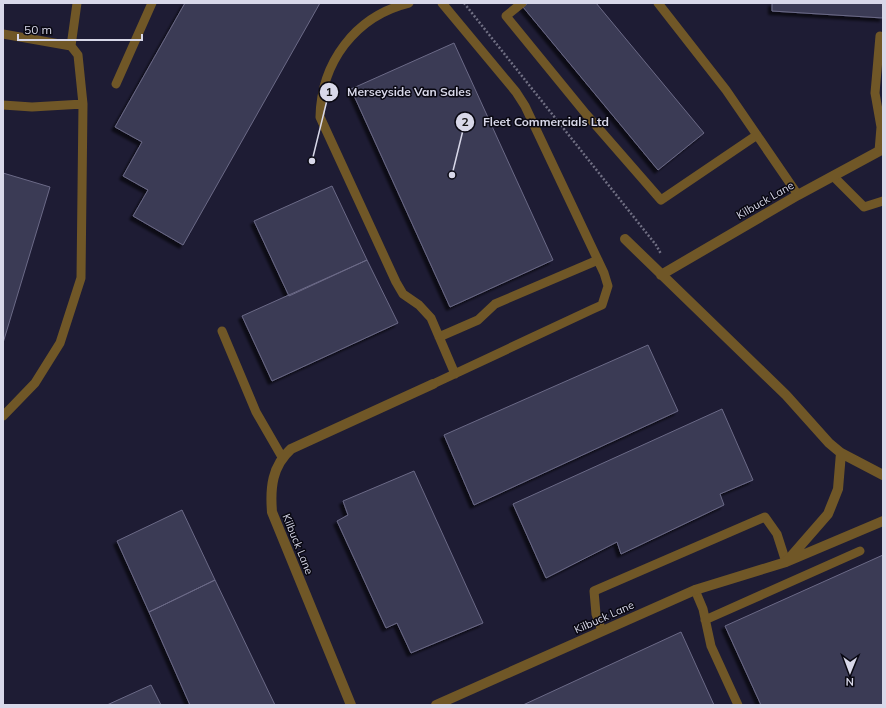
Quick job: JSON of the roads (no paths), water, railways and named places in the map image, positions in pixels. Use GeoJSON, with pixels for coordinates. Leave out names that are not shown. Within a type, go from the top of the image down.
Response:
{"type":"FeatureCollection","features":[{"type":"Feature","properties":{"kind":"street","name":"Kilbuck Lane"},"geometry":{"type":"LineString","coordinates":[[665,272],[798,195],[881,150]]}},
{"type":"Feature","properties":{"kind":"street"},"geometry":{"type":"LineString","coordinates":[[625,240],[665,272],[841,453],[883,475]]}},
{"type":"Feature","properties":{"kind":"street"},"geometry":{"type":"LineString","coordinates":[[282,457],[291,449],[433,384]]}},
{"type":"Feature","properties":{"kind":"street"},"geometry":{"type":"LineString","coordinates":[[786,562],[828,514],[838,489],[841,453]]}},
{"type":"Feature","properties":{"kind":"street","name":"Kilbuck Lane"},"geometry":{"type":"LineString","coordinates":[[282,457],[276,468],[270,490],[272,512],[351,705]]}},
{"type":"Feature","properties":{"kind":"street","name":"Kilbuck Lane"},"geometry":{"type":"LineString","coordinates":[[436,705],[695,590],[786,562],[883,521]]}},
{"type":"Feature","properties":{"kind":"lane"},"geometry":{"type":"LineString","coordinates":[[71,46],[77,3]]}},
{"type":"Feature","properties":{"kind":"lane"},"geometry":{"type":"LineString","coordinates":[[116,84],[152,3]]}},
{"type":"Feature","properties":{"kind":"lane"},"geometry":{"type":"LineString","coordinates":[[409,3],[368,20],[344,45],[328,73],[321,98],[320,117],[396,282],[403,294],[419,305],[430,318],[455,374]]}},
{"type":"Feature","properties":{"kind":"lane"},"geometry":{"type":"LineString","coordinates":[[433,384],[602,304],[608,286],[598,260],[525,106],[516,92],[442,3]]}},
{"type":"Feature","properties":{"kind":"lane"},"geometry":{"type":"LineString","coordinates":[[522,3],[506,16],[586,114],[661,200],[757,134]]}},
{"type":"Feature","properties":{"kind":"lane"},"geometry":{"type":"LineString","coordinates":[[658,3],[726,90],[798,195]]}},
{"type":"Feature","properties":{"kind":"lane"},"geometry":{"type":"LineString","coordinates":[[3,34],[71,46],[78,55],[83,104],[81,278],[60,343],[35,383],[3,416]]}},
{"type":"Feature","properties":{"kind":"lane"},"geometry":{"type":"LineString","coordinates":[[880,36],[875,93],[881,126],[881,150]]}},
{"type":"Feature","properties":{"kind":"lane"},"geometry":{"type":"LineString","coordinates":[[3,105],[32,107],[83,104]]}},
{"type":"Feature","properties":{"kind":"lane"},"geometry":{"type":"LineString","coordinates":[[833,176],[864,207],[883,201]]}},
{"type":"Feature","properties":{"kind":"lane"},"geometry":{"type":"LineString","coordinates":[[439,337],[478,320],[495,304],[598,260]]}},
{"type":"Feature","properties":{"kind":"lane"},"geometry":{"type":"LineString","coordinates":[[222,331],[256,412],[282,457]]}},
{"type":"Feature","properties":{"kind":"lane"},"geometry":{"type":"LineString","coordinates":[[602,631],[596,614],[594,591],[764,518],[777,534],[786,562]]}},
{"type":"Feature","properties":{"kind":"lane"},"geometry":{"type":"LineString","coordinates":[[705,620],[860,551]]}},
{"type":"Feature","properties":{"kind":"lane"},"geometry":{"type":"LineString","coordinates":[[695,590],[705,620],[711,646],[738,705]]}},
{"type":"Feature","properties":{"kind":"place","name":"Merseyside Van Sales"},"geometry":{"type":"Point","coordinates":[312,161]}},
{"type":"Feature","properties":{"kind":"place","name":"Fleet Commercials Ltd"},"geometry":{"type":"Point","coordinates":[452,175]}}]}
